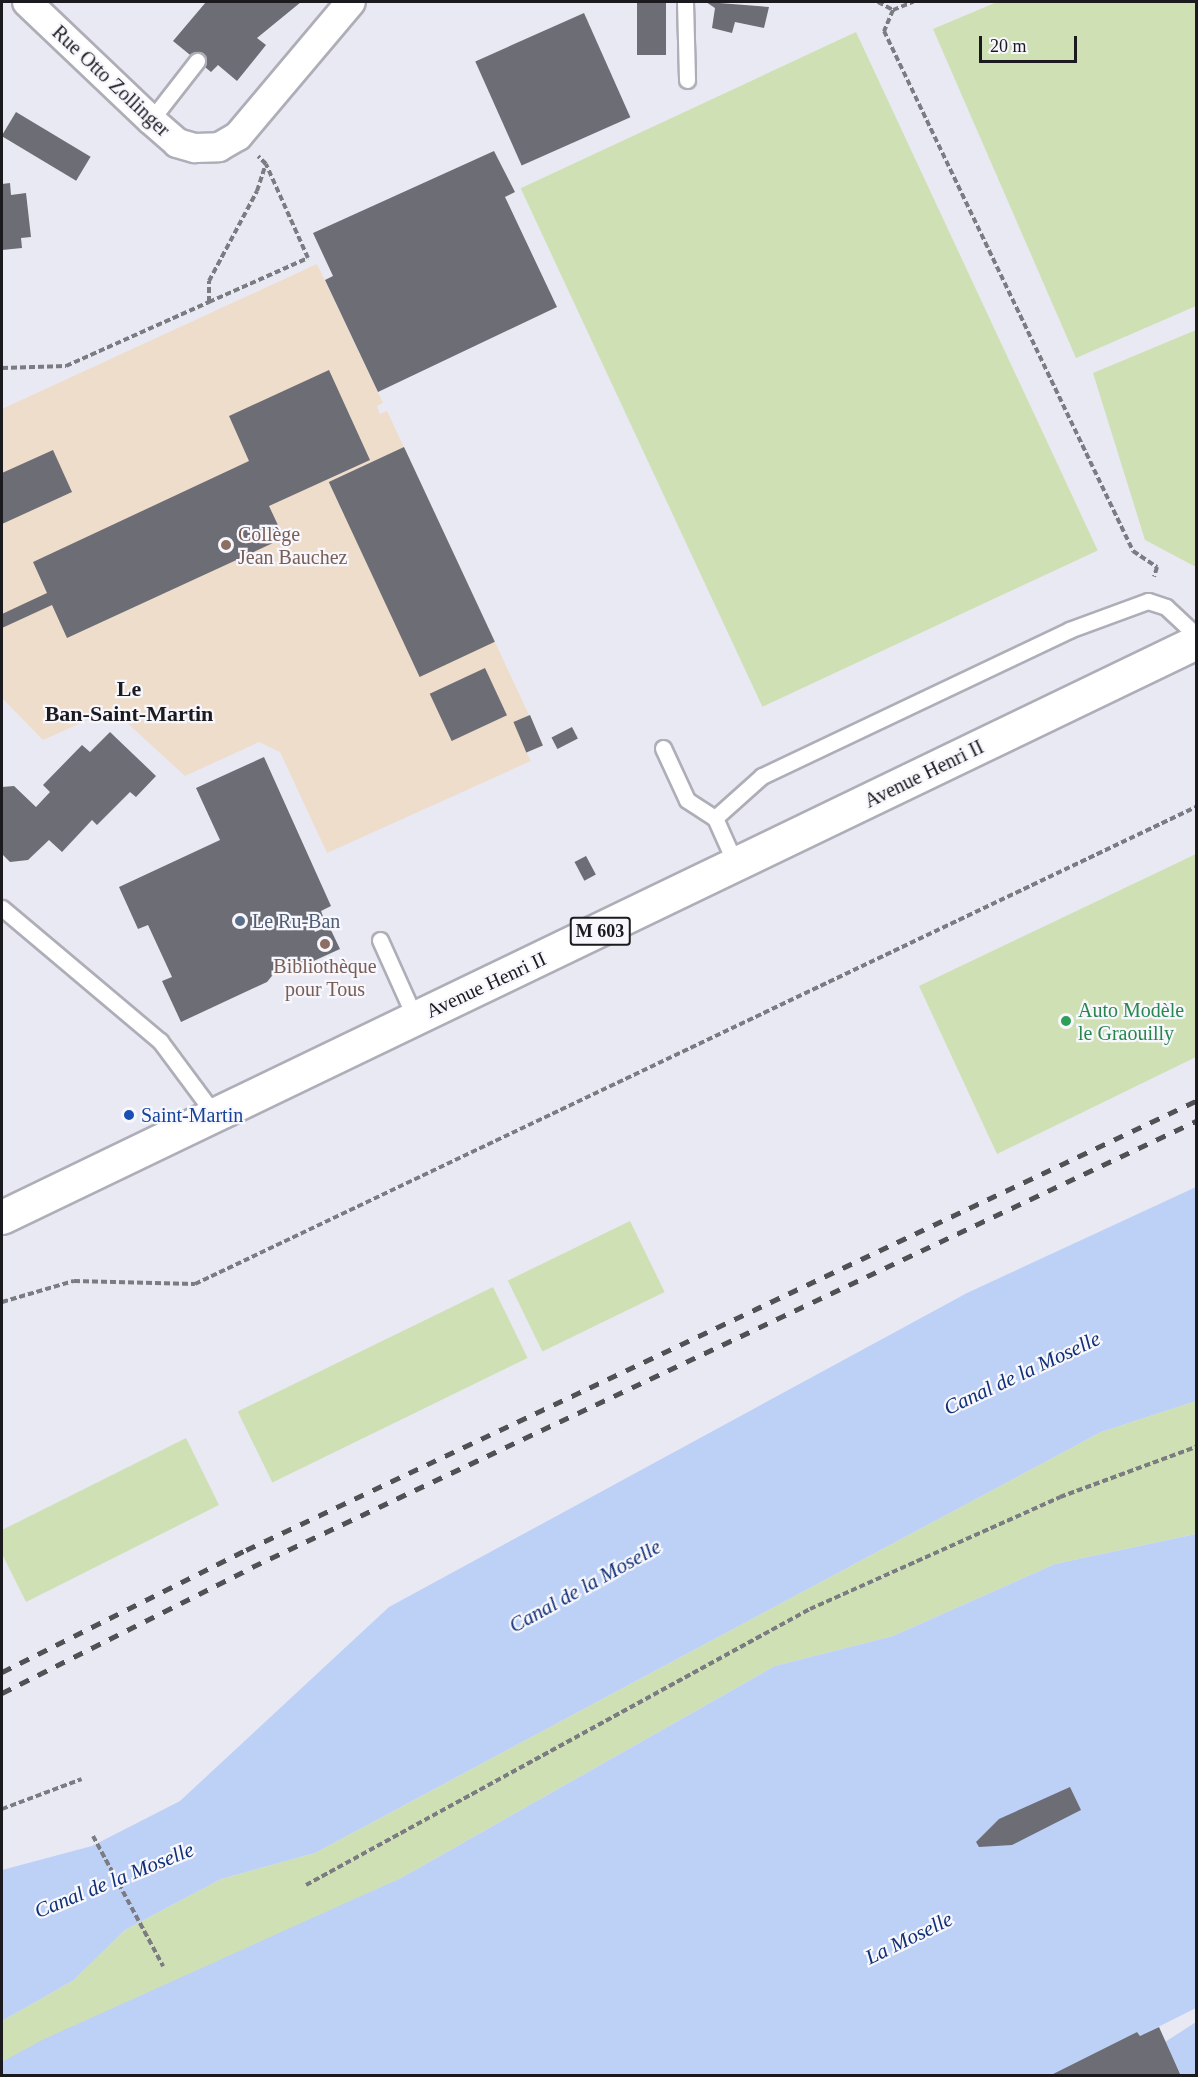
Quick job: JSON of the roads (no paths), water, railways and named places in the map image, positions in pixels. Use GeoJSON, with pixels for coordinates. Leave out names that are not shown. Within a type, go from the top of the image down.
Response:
{"type":"FeatureCollection","features":[{"type":"Feature","properties":{"kind":"main road","name":"Avenue Henri II"},"geometry":{"type":"LineString","coordinates":[[2,1217],[1197,642]]}},
{"type":"Feature","properties":{"kind":"street","name":"Rue Otto Zollinger"},"geometry":{"type":"LineString","coordinates":[[27,2],[177,143],[195,148],[219,147],[238,136],[351,2]]}},
{"type":"Feature","properties":{"kind":"lane"},"geometry":{"type":"LineString","coordinates":[[685,2],[687,80]]}},
{"type":"Feature","properties":{"kind":"lane"},"geometry":{"type":"LineString","coordinates":[[151,120],[197,61]]}},
{"type":"Feature","properties":{"kind":"lane"},"geometry":{"type":"LineString","coordinates":[[715,818],[762,776],[1069,630],[1148,601],[1166,607],[1197,635]]}},
{"type":"Feature","properties":{"kind":"lane"},"geometry":{"type":"LineString","coordinates":[[663,748],[687,800],[715,818],[736,865]]}},
{"type":"Feature","properties":{"kind":"lane"},"geometry":{"type":"LineString","coordinates":[[2,908],[160,1041],[214,1115]]}},
{"type":"Feature","properties":{"kind":"lane"},"geometry":{"type":"LineString","coordinates":[[380,940],[415,1018]]}},
{"type":"Feature","properties":{"kind":"water","name":"Canal de la Moselle"},"geometry":{"type":"Polygon","coordinates":[[[1196,1187],[1196,1401],[1101,1432],[315,1853],[221,1879],[125,1930],[74,1980],[2,2021],[2,1870],[92,1846],[180,1801],[389,1607],[967,1293],[1196,1187]]]}},
{"type":"Feature","properties":{"kind":"water","name":"La Moselle"},"geometry":{"type":"Polygon","coordinates":[[[1196,1534],[1196,2008],[1140,2036],[1137,2032],[1049,2076],[2,2076],[2,2062],[42,2040],[401,1878],[775,1666],[893,1636],[1055,1564],[1196,1534]]]}},
{"type":"Feature","properties":{"kind":"water"},"geometry":{"type":"Polygon","coordinates":[[[1196,2022],[1196,2075],[1181,2075],[1165,2042],[1196,2022]]]}},
{"type":"Feature","properties":{"kind":"railway"},"geometry":{"type":"LineString","coordinates":[[2,1672],[246,1550],[1196,1101]]}},
{"type":"Feature","properties":{"kind":"railway"},"geometry":{"type":"LineString","coordinates":[[2,1693],[252,1567],[1196,1121]]}},
{"type":"Feature","properties":{"kind":"place","name":"Collège Jean Bauchez"},"geometry":{"type":"Point","coordinates":[226,545]}},
{"type":"Feature","properties":{"kind":"place","name":"Le Ru-Ban"},"geometry":{"type":"Point","coordinates":[240,921]}},
{"type":"Feature","properties":{"kind":"place","name":"Bibliothèque pour Tous"},"geometry":{"type":"Point","coordinates":[325,944]}},
{"type":"Feature","properties":{"kind":"place","name":"Auto Modèle le Graouilly"},"geometry":{"type":"Point","coordinates":[1066,1021]}},
{"type":"Feature","properties":{"kind":"place","name":"Saint-Martin"},"geometry":{"type":"Point","coordinates":[129,1115]}},
{"type":"Feature","properties":{"kind":"district","name":"Le Ban-Saint-Martin"},"geometry":{"type":"Point","coordinates":[129,700]}}]}
